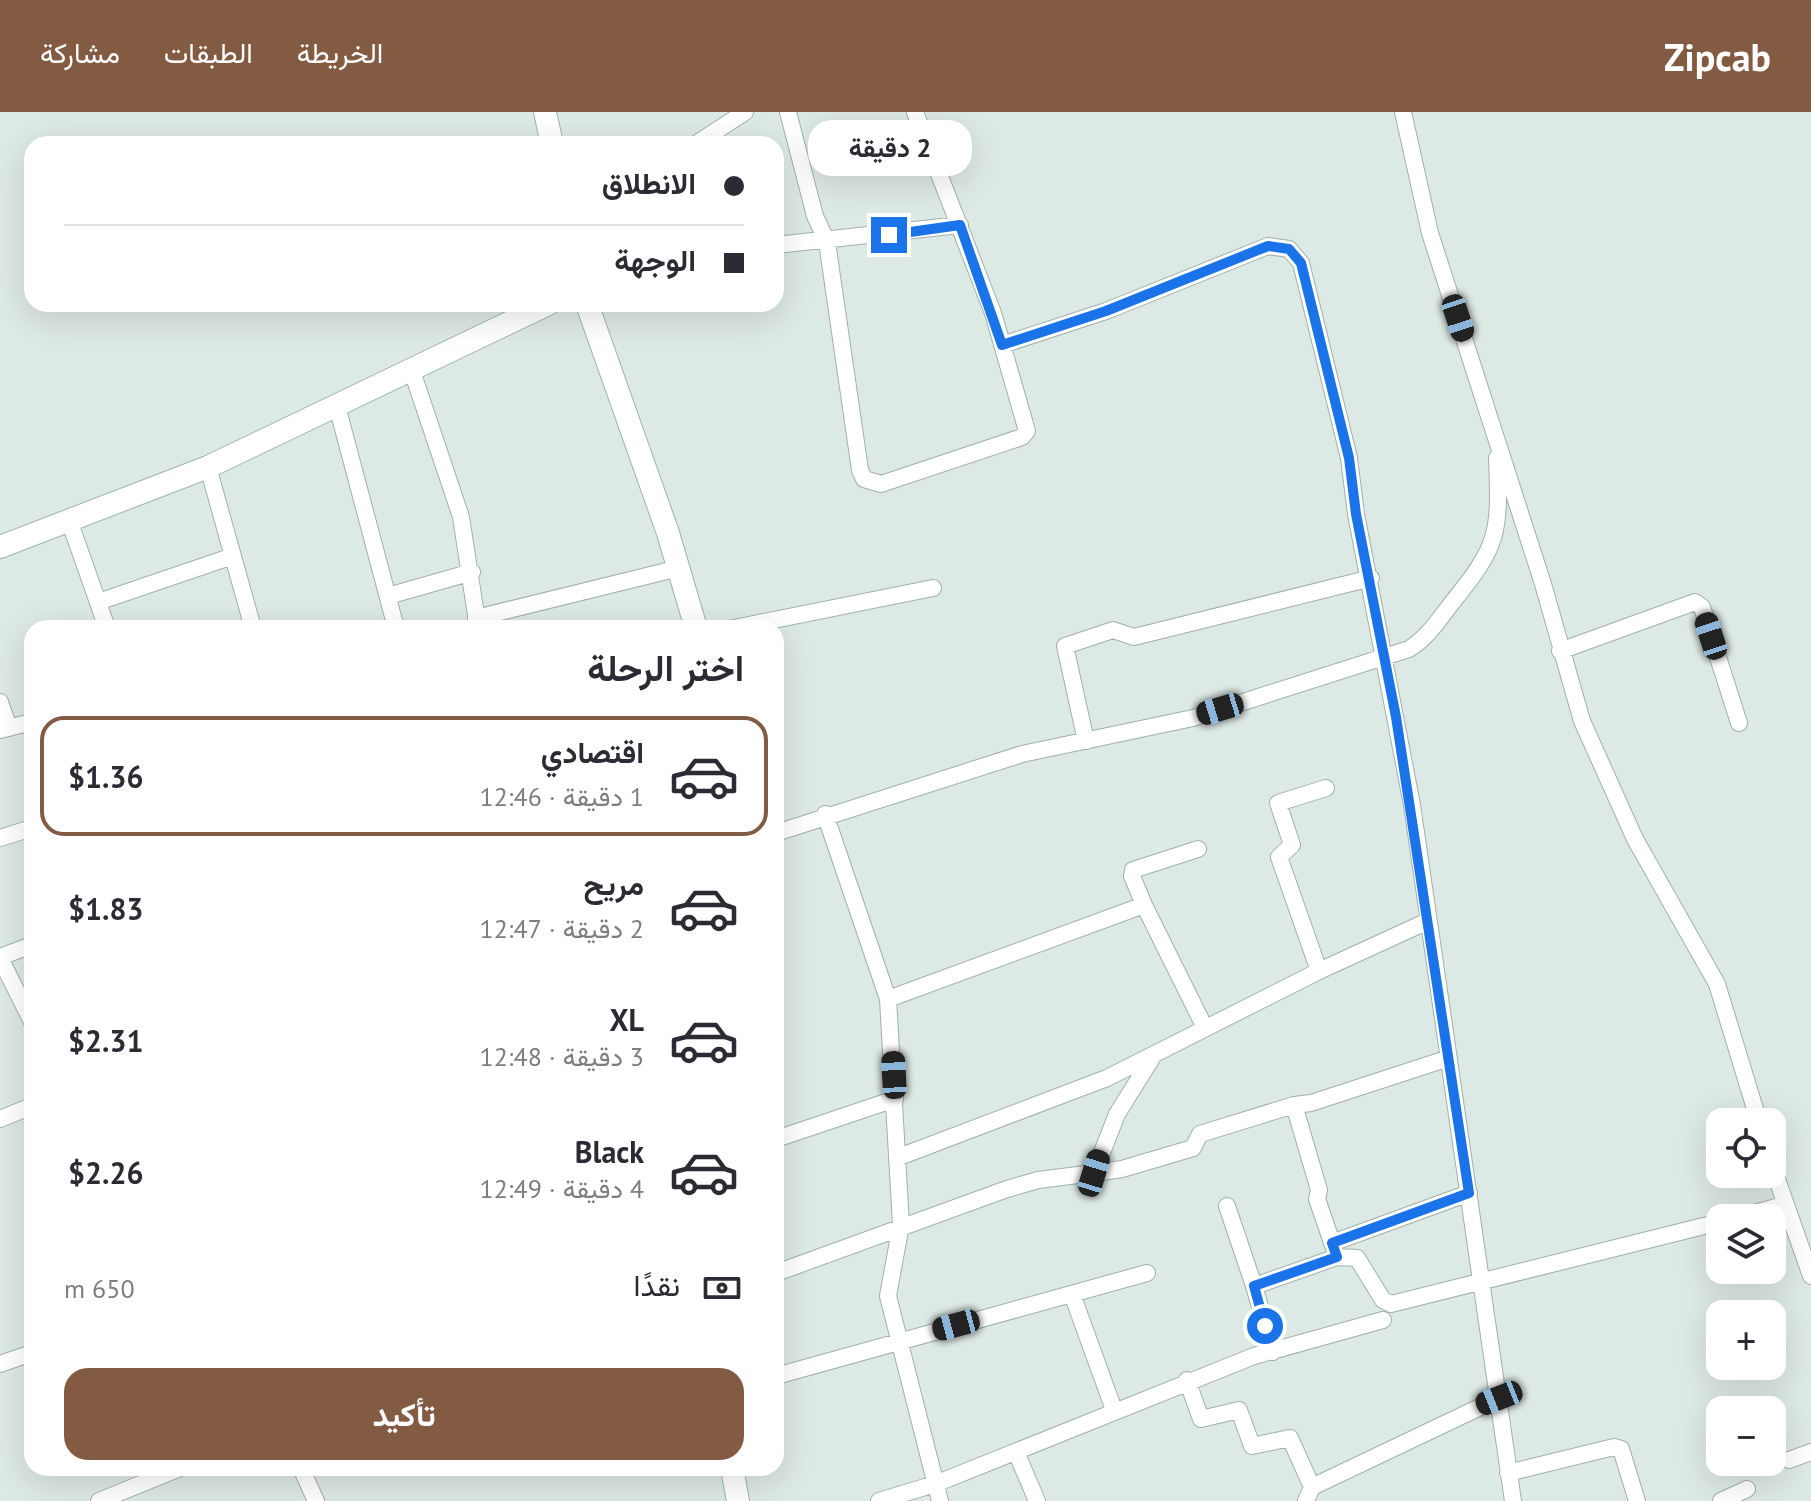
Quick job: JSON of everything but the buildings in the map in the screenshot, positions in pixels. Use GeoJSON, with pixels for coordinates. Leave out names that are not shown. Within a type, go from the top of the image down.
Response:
{"type":"FeatureCollection","features":[{"type":"Feature","properties":{"kind":"street"},"geometry":{"type":"LineString","coordinates":[[545,112],[550,136]]}},
{"type":"Feature","properties":{"kind":"street"},"geometry":{"type":"LineString","coordinates":[[708,136],[745,112]]}},
{"type":"Feature","properties":{"kind":"street"},"geometry":{"type":"LineString","coordinates":[[788,112],[812,206],[827,242],[860,470],[864,479],[873,484],[1026,434],[1002,345],[960,225],[915,112]]}},
{"type":"Feature","properties":{"kind":"street"},"geometry":{"type":"LineString","coordinates":[[1403,112],[1430,233],[1582,721],[1635,839],[1717,984],[1755,1108]]}},
{"type":"Feature","properties":{"kind":"street"},"geometry":{"type":"LineString","coordinates":[[784,245],[960,225]]}},
{"type":"Feature","properties":{"kind":"street"},"geometry":{"type":"LineString","coordinates":[[1002,345],[1106,311],[1268,246],[1289,249],[1301,263],[1349,458],[1356,514],[1386,658],[1513,1501]]}},
{"type":"Feature","properties":{"kind":"street"},"geometry":{"type":"LineString","coordinates":[[0,547],[208,467],[531,312]]}},
{"type":"Feature","properties":{"kind":"street"},"geometry":{"type":"LineString","coordinates":[[590,312],[679,568],[694,620]]}},
{"type":"Feature","properties":{"kind":"street"},"geometry":{"type":"LineString","coordinates":[[411,368],[461,517],[472,572],[477,620]]}},
{"type":"Feature","properties":{"kind":"street"},"geometry":{"type":"LineString","coordinates":[[337,406],[394,620]]}},
{"type":"Feature","properties":{"kind":"street"},"geometry":{"type":"LineString","coordinates":[[784,830],[825,814],[1022,754],[1178,722],[1409,649],[1427,635],[1479,571],[1492,547],[1498,518],[1496,437]]}},
{"type":"Feature","properties":{"kind":"street"},"geometry":{"type":"LineString","coordinates":[[208,467],[251,620]]}},
{"type":"Feature","properties":{"kind":"street"},"geometry":{"type":"LineString","coordinates":[[69,520],[104,620]]}},
{"type":"Feature","properties":{"kind":"street"},"geometry":{"type":"LineString","coordinates":[[98,602],[233,556]]}},
{"type":"Feature","properties":{"kind":"street"},"geometry":{"type":"LineString","coordinates":[[488,620],[679,568]]}},
{"type":"Feature","properties":{"kind":"street"},"geometry":{"type":"LineString","coordinates":[[388,596],[472,572]]}},
{"type":"Feature","properties":{"kind":"street"},"geometry":{"type":"LineString","coordinates":[[1086,741],[1065,646],[1113,630],[1134,637],[1371,578]]}},
{"type":"Feature","properties":{"kind":"street"},"geometry":{"type":"LineString","coordinates":[[774,620],[933,588]]}},
{"type":"Feature","properties":{"kind":"street"},"geometry":{"type":"LineString","coordinates":[[1560,651],[1695,602],[1702,607],[1739,723]]}},
{"type":"Feature","properties":{"kind":"street"},"geometry":{"type":"LineString","coordinates":[[0,702],[5,729]]}},
{"type":"Feature","properties":{"kind":"street"},"geometry":{"type":"LineString","coordinates":[[1319,971],[1279,857],[1292,845],[1278,803],[1326,788]]}},
{"type":"Feature","properties":{"kind":"street"},"geometry":{"type":"LineString","coordinates":[[825,814],[888,999],[901,1225],[888,1296],[940,1501]]}},
{"type":"Feature","properties":{"kind":"street"},"geometry":{"type":"LineString","coordinates":[[0,838],[24,830]]}},
{"type":"Feature","properties":{"kind":"street"},"geometry":{"type":"LineString","coordinates":[[1198,849],[1133,870],[1132,876],[1205,1028]]}},
{"type":"Feature","properties":{"kind":"street"},"geometry":{"type":"LineString","coordinates":[[888,999],[1144,905]]}},
{"type":"Feature","properties":{"kind":"street"},"geometry":{"type":"LineString","coordinates":[[899,1157],[1082,1089],[1319,971],[1428,921]]}},
{"type":"Feature","properties":{"kind":"street"},"geometry":{"type":"LineString","coordinates":[[24,948],[0,957],[24,1006]]}},
{"type":"Feature","properties":{"kind":"street"},"geometry":{"type":"LineString","coordinates":[[1094,1173],[1117,1114],[1156,1054]]}},
{"type":"Feature","properties":{"kind":"street"},"geometry":{"type":"LineString","coordinates":[[784,1270],[901,1225],[1038,1180],[1122,1169],[1193,1148],[1200,1134],[1294,1105],[1311,1103],[1446,1059]]}},
{"type":"Feature","properties":{"kind":"street"},"geometry":{"type":"LineString","coordinates":[[784,1136],[895,1099]]}},
{"type":"Feature","properties":{"kind":"street"},"geometry":{"type":"LineString","coordinates":[[1294,1105],[1334,1250]]}},
{"type":"Feature","properties":{"kind":"street"},"geometry":{"type":"LineString","coordinates":[[0,1119],[24,1109]]}},
{"type":"Feature","properties":{"kind":"street"},"geometry":{"type":"LineString","coordinates":[[1254,1286],[1469,1193]]}},
{"type":"Feature","properties":{"kind":"street"},"geometry":{"type":"LineString","coordinates":[[1227,1206],[1273,1352]]}},
{"type":"Feature","properties":{"kind":"street"},"geometry":{"type":"LineString","coordinates":[[1786,1210],[1811,1276]]}},
{"type":"Feature","properties":{"kind":"street"},"geometry":{"type":"LineString","coordinates":[[1334,1250],[1357,1258],[1386,1303],[1482,1284],[1706,1226]]}},
{"type":"Feature","properties":{"kind":"street"},"geometry":{"type":"LineString","coordinates":[[784,1374],[1147,1273]]}},
{"type":"Feature","properties":{"kind":"street"},"geometry":{"type":"LineString","coordinates":[[1072,1294],[1114,1410]]}},
{"type":"Feature","properties":{"kind":"street"},"geometry":{"type":"LineString","coordinates":[[879,1501],[935,1484],[1187,1380],[1383,1320]]}},
{"type":"Feature","properties":{"kind":"street"},"geometry":{"type":"LineString","coordinates":[[0,1364],[24,1356]]}},
{"type":"Feature","properties":{"kind":"street"},"geometry":{"type":"LineString","coordinates":[[1187,1380],[1201,1419],[1239,1410],[1252,1446],[1290,1438],[1309,1494],[1499,1398]]}},
{"type":"Feature","properties":{"kind":"street"},"geometry":{"type":"LineString","coordinates":[[1508,1473],[1614,1447],[1621,1449],[1637,1501]]}},
{"type":"Feature","properties":{"kind":"street"},"geometry":{"type":"LineString","coordinates":[[1016,1452],[1037,1501]]}},
{"type":"Feature","properties":{"kind":"street"},"geometry":{"type":"LineString","coordinates":[[1789,1460],[1811,1452]]}},
{"type":"Feature","properties":{"kind":"street"},"geometry":{"type":"LineString","coordinates":[[99,1501],[160,1476]]}},
{"type":"Feature","properties":{"kind":"street"},"geometry":{"type":"LineString","coordinates":[[305,1476],[316,1501]]}},
{"type":"Feature","properties":{"kind":"street"},"geometry":{"type":"LineString","coordinates":[[733,1476],[738,1501]]}},
{"type":"Feature","properties":{"kind":"street"},"geometry":{"type":"LineString","coordinates":[[1721,1501],[1747,1489]]}},
{"type":"Feature","properties":{"kind":"route"},"geometry":{"type":"LineString","coordinates":[[889,235],[960,225],[1002,345],[1106,311],[1268,246],[1280,245],[1289,249],[1301,263],[1349,458],[1356,514],[1371,578],[1412,805],[1446,1059],[1469,1193],[1332,1243],[1337,1257],[1254,1286],[1265,1326]]}}]}
